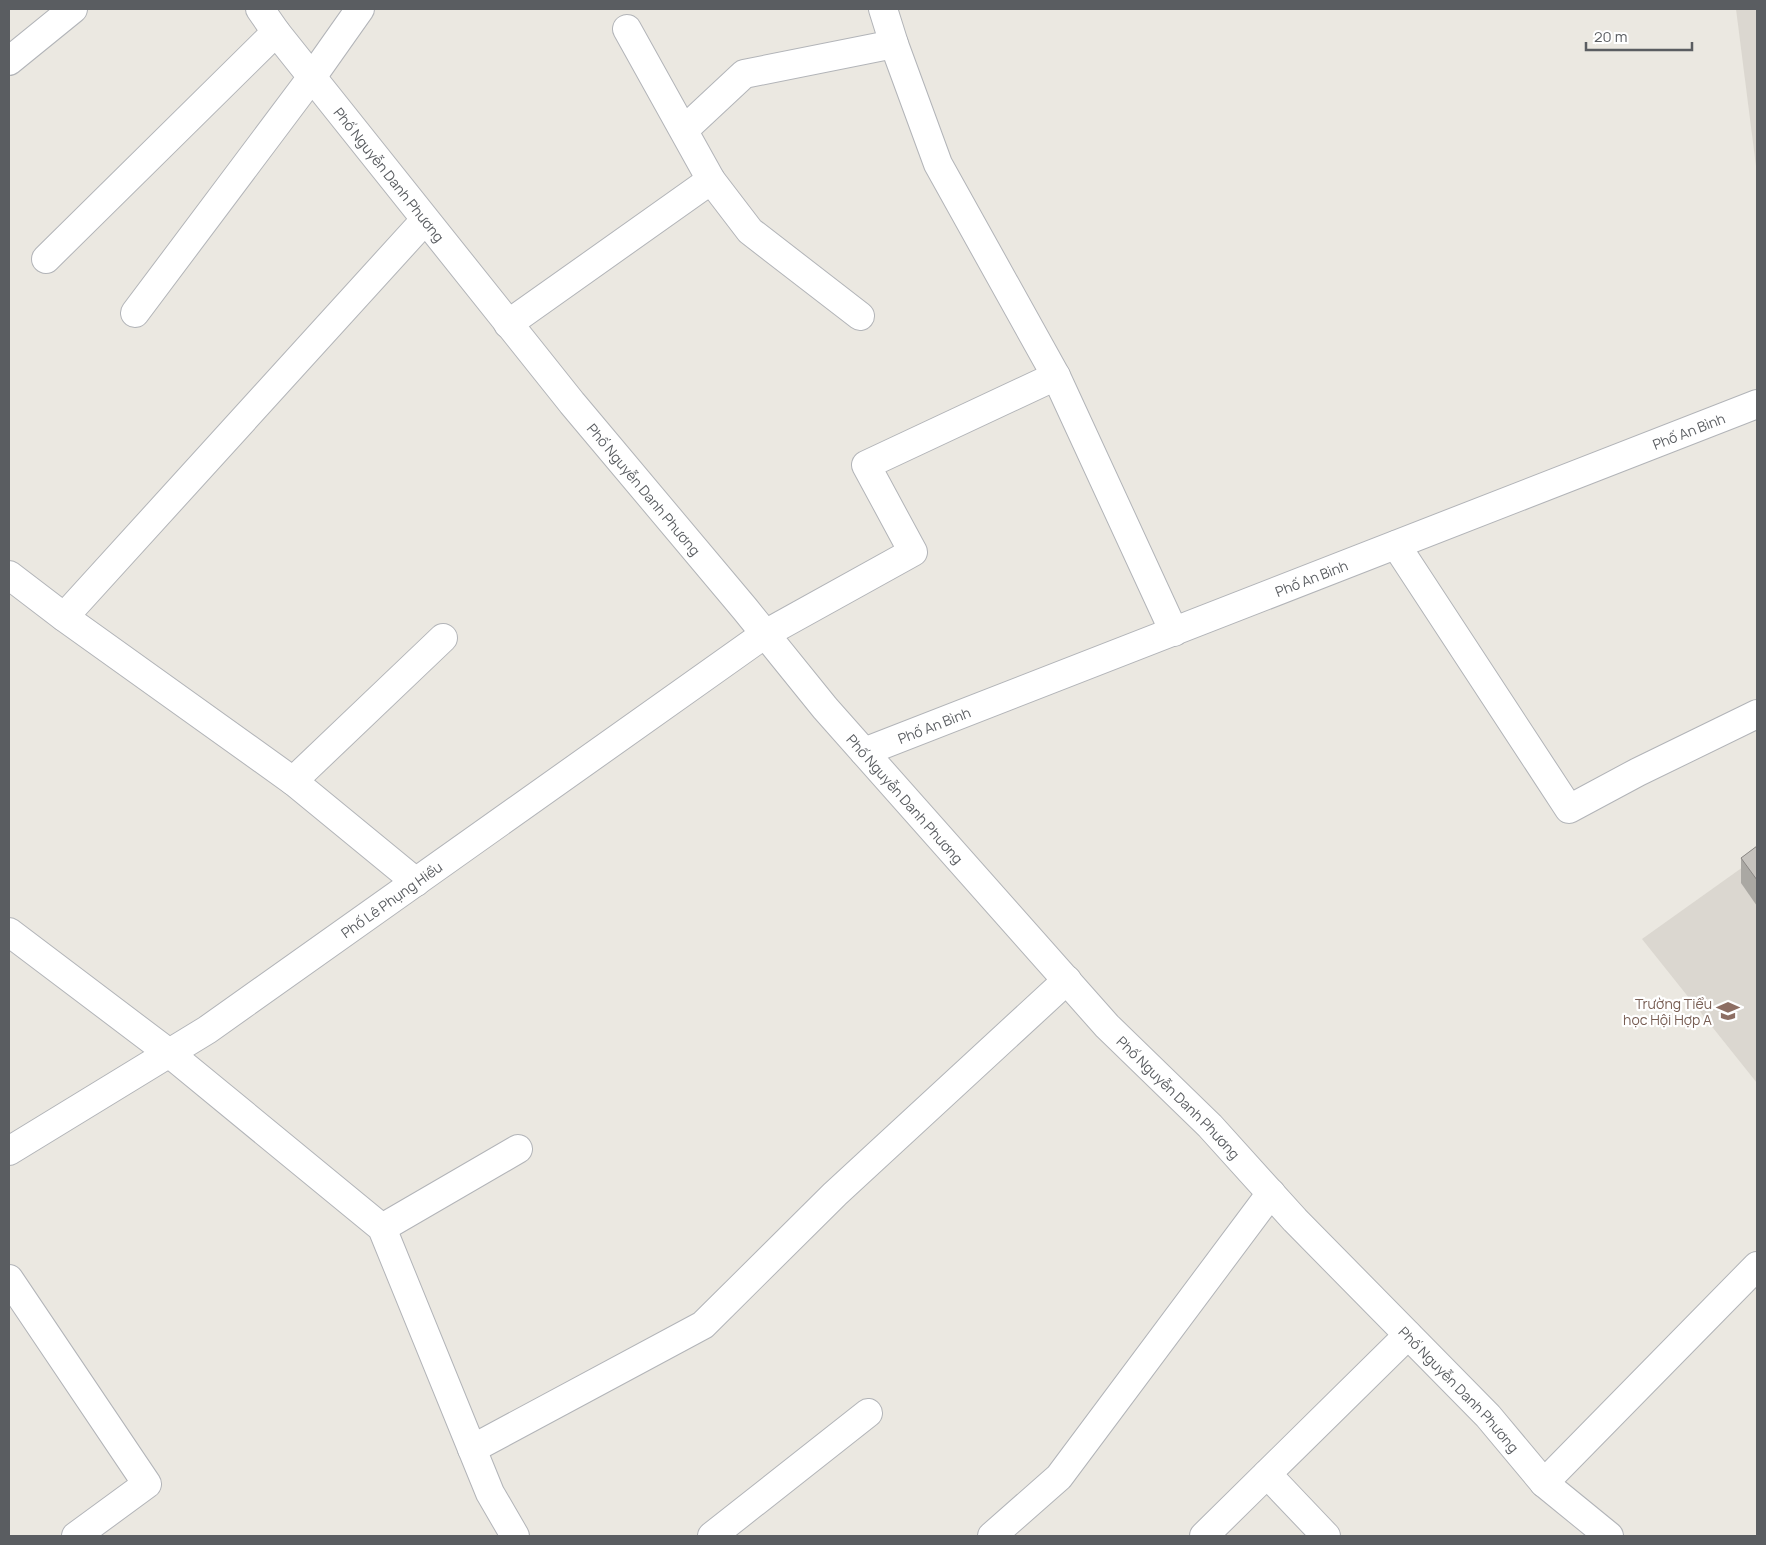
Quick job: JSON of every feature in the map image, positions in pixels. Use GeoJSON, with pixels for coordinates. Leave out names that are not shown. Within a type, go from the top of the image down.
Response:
{"type":"FeatureCollection","features":[{"type":"Feature","properties":{"kind":"street"},"geometry":{"type":"LineString","coordinates":[[9,61],[73,9]]}},
{"type":"Feature","properties":{"kind":"street","name":"Phố Nguyễn Danh Phương"},"geometry":{"type":"LineString","coordinates":[[260,9],[276,32],[508,324],[825,708],[1107,1026],[1210,1126],[1296,1220],[1488,1416],[1544,1483],[1609,1536]]}},
{"type":"Feature","properties":{"kind":"street"},"geometry":{"type":"LineString","coordinates":[[135,313],[312,77],[360,9]]}},
{"type":"Feature","properties":{"kind":"street"},"geometry":{"type":"LineString","coordinates":[[883,9],[938,164],[1056,376],[1174,632]]}},
{"type":"Feature","properties":{"kind":"street"},"geometry":{"type":"LineString","coordinates":[[628,29],[711,180],[750,231],[860,316]]}},
{"type":"Feature","properties":{"kind":"street"},"geometry":{"type":"LineString","coordinates":[[46,259],[276,32]]}},
{"type":"Feature","properties":{"kind":"street"},"geometry":{"type":"LineString","coordinates":[[684,130],[744,74],[894,44]]}},
{"type":"Feature","properties":{"kind":"street"},"geometry":{"type":"LineString","coordinates":[[508,324],[711,180]]}},
{"type":"Feature","properties":{"kind":"street"},"geometry":{"type":"LineString","coordinates":[[64,617],[425,220]]}},
{"type":"Feature","properties":{"kind":"street","name":"Phố Lê Phụng Hiểu"},"geometry":{"type":"LineString","coordinates":[[9,1151],[207,1030],[765,634],[913,552],[866,465],[1056,376]]}},
{"type":"Feature","properties":{"kind":"street","name":"Phố An Bình"},"geometry":{"type":"LineString","coordinates":[[864,752],[1757,404]]}},
{"type":"Feature","properties":{"kind":"street"},"geometry":{"type":"LineString","coordinates":[[1396,545],[1569,809],[1638,772],[1757,714]]}},
{"type":"Feature","properties":{"kind":"street"},"geometry":{"type":"LineString","coordinates":[[9,575],[64,617],[293,781],[416,882]]}},
{"type":"Feature","properties":{"kind":"street"},"geometry":{"type":"LineString","coordinates":[[293,781],[443,638]]}},
{"type":"Feature","properties":{"kind":"street"},"geometry":{"type":"LineString","coordinates":[[9,932],[169,1053],[382,1228],[490,1494],[515,1536]]}},
{"type":"Feature","properties":{"kind":"street"},"geometry":{"type":"LineString","coordinates":[[472,1449],[703,1325],[835,1194],[1067,980]]}},
{"type":"Feature","properties":{"kind":"street"},"geometry":{"type":"LineString","coordinates":[[382,1228],[518,1148]]}},
{"type":"Feature","properties":{"kind":"street"},"geometry":{"type":"LineString","coordinates":[[992,1536],[1059,1477],[1271,1193]]}},
{"type":"Feature","properties":{"kind":"street"},"geometry":{"type":"LineString","coordinates":[[1544,1483],[1757,1266]]}},
{"type":"Feature","properties":{"kind":"street"},"geometry":{"type":"LineString","coordinates":[[9,1279],[147,1484],[76,1536]]}},
{"type":"Feature","properties":{"kind":"street"},"geometry":{"type":"LineString","coordinates":[[1204,1536],[1408,1335]]}},
{"type":"Feature","properties":{"kind":"street"},"geometry":{"type":"LineString","coordinates":[[712,1536],[868,1413]]}},
{"type":"Feature","properties":{"kind":"street"},"geometry":{"type":"LineString","coordinates":[[1268,1474],[1326,1536]]}},
{"type":"Feature","properties":{"kind":"shaded area"},"geometry":{"type":"Polygon","coordinates":[[[1736,9],[1757,9],[1757,174],[1736,9]]]}},
{"type":"Feature","properties":{"kind":"shaded area","name":"Trường Tiểu học Hội Hợp A"},"geometry":{"type":"Polygon","coordinates":[[[1757,857],[1757,1083],[1642,939],[1757,857]]]}},
{"type":"Feature","properties":{"kind":"building"},"geometry":{"type":"Polygon","coordinates":[[[1757,846],[1757,880],[1741,858],[1757,846]]]}},
{"type":"Feature","properties":{"kind":"place","name":"Trường Tiểu học Hội Hợp A"},"geometry":{"type":"Point","coordinates":[1728,1011]}}]}
